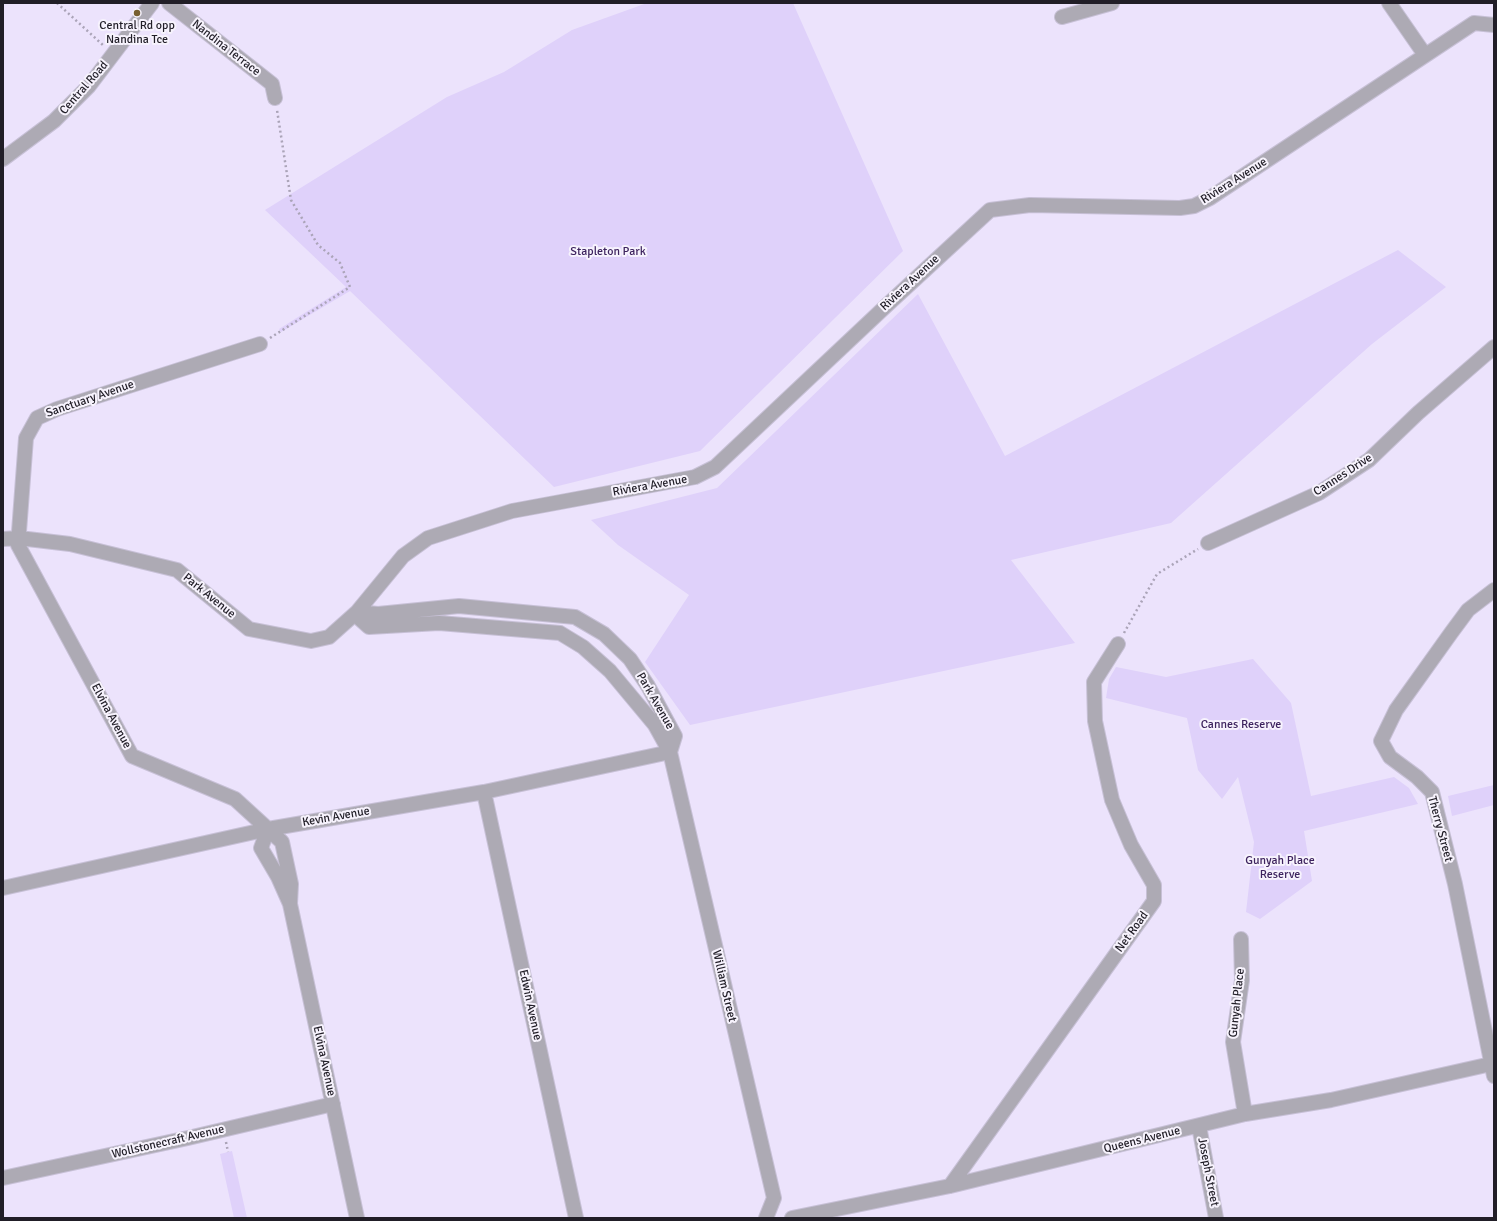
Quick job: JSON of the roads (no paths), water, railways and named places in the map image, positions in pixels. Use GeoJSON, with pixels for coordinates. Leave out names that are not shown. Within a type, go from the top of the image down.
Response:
{"type":"FeatureCollection","features":[{"type":"Feature","properties":{"kind":"street","name":"Central Road"},"geometry":{"type":"LineString","coordinates":[[3,159],[54,121],[89,86],[152,3]]}},
{"type":"Feature","properties":{"kind":"street","name":"Nandina Terrace"},"geometry":{"type":"LineString","coordinates":[[169,3],[272,84],[275,98]]}},
{"type":"Feature","properties":{"kind":"street"},"geometry":{"type":"LineString","coordinates":[[1062,17],[1112,3]]}},
{"type":"Feature","properties":{"kind":"street"},"geometry":{"type":"LineString","coordinates":[[1389,3],[1425,55]]}},
{"type":"Feature","properties":{"kind":"street","name":"Riviera Avenue"},"geometry":{"type":"LineString","coordinates":[[357,612],[403,556],[428,538],[512,511],[695,478],[716,467],[990,210],[1030,205],[1180,208],[1194,206],[1210,198],[1474,23],[1494,25]]}},
{"type":"Feature","properties":{"kind":"street","name":"Sanctuary Avenue"},"geometry":{"type":"LineString","coordinates":[[18,538],[26,438],[37,418],[57,409],[260,344]]}},
{"type":"Feature","properties":{"kind":"street","name":"Cannes Drive"},"geometry":{"type":"LineString","coordinates":[[1208,543],[1319,493],[1369,460],[1418,413],[1494,347]]}},
{"type":"Feature","properties":{"kind":"street","name":"Park Avenue"},"geometry":{"type":"LineString","coordinates":[[3,539],[18,538],[70,544],[177,570],[249,629],[310,642],[329,637],[357,612],[378,614],[459,606],[575,617],[604,634],[630,659],[648,686],[675,736],[670,752]]}},
{"type":"Feature","properties":{"kind":"street","name":"Elvina Avenue"},"geometry":{"type":"LineString","coordinates":[[18,538],[18,545],[132,756],[235,799],[282,842],[291,884],[290,904]]}},
{"type":"Feature","properties":{"kind":"street","name":"Therry Street"},"geometry":{"type":"LineString","coordinates":[[1493,1070],[1455,884],[1432,792],[1417,777],[1390,757],[1381,741],[1396,710],[1455,627],[1468,610],[1494,590]]}},
{"type":"Feature","properties":{"kind":"street","name":"Park Avenue"},"geometry":{"type":"LineString","coordinates":[[357,612],[360,619],[369,627],[439,623],[560,633],[583,647],[610,671],[655,725],[670,752]]}},
{"type":"Feature","properties":{"kind":"street","name":"Net Road"},"geometry":{"type":"LineString","coordinates":[[950,1186],[1154,901],[1154,885],[1131,845],[1112,800],[1095,721],[1094,682],[1118,644]]}},
{"type":"Feature","properties":{"kind":"street","name":"Kevin Avenue"},"geometry":{"type":"LineString","coordinates":[[3,888],[268,829],[484,792],[670,752]]}},
{"type":"Feature","properties":{"kind":"street","name":"William Street"},"geometry":{"type":"LineString","coordinates":[[670,752],[774,1198],[766,1218]]}},
{"type":"Feature","properties":{"kind":"street","name":"Edwin Avenue"},"geometry":{"type":"LineString","coordinates":[[484,792],[576,1218]]}},
{"type":"Feature","properties":{"kind":"street","name":"Elvina Avenue"},"geometry":{"type":"LineString","coordinates":[[268,829],[261,848],[278,877],[290,904],[356,1218]]}},
{"type":"Feature","properties":{"kind":"street","name":"Gunyah Place"},"geometry":{"type":"LineString","coordinates":[[1241,938],[1242,980],[1233,1042],[1245,1114]]}},
{"type":"Feature","properties":{"kind":"street","name":"Queens Avenue"},"geometry":{"type":"LineString","coordinates":[[795,1218],[950,1186],[1245,1114],[1331,1100],[1493,1070]]}},
{"type":"Feature","properties":{"kind":"street","name":"Wollstonecraft Avenue"},"geometry":{"type":"LineString","coordinates":[[3,1178],[188,1138],[333,1104]]}},
{"type":"Feature","properties":{"kind":"street","name":"Joseph Street"},"geometry":{"type":"LineString","coordinates":[[1199,1126],[1216,1218]]}},
{"type":"Feature","properties":{"kind":"place","name":"Central Rd opp Nandina Tce"},"geometry":{"type":"Point","coordinates":[137,13]}},
{"type":"Feature","properties":{"kind":"park label","name":"Stapleton Park"},"geometry":{"type":"Point","coordinates":[608,252]}},
{"type":"Feature","properties":{"kind":"park label","name":"Cannes Reserve"},"geometry":{"type":"Point","coordinates":[1241,725]}},
{"type":"Feature","properties":{"kind":"park label","name":"Gunyah Place Reserve"},"geometry":{"type":"Point","coordinates":[1280,868]}}]}
